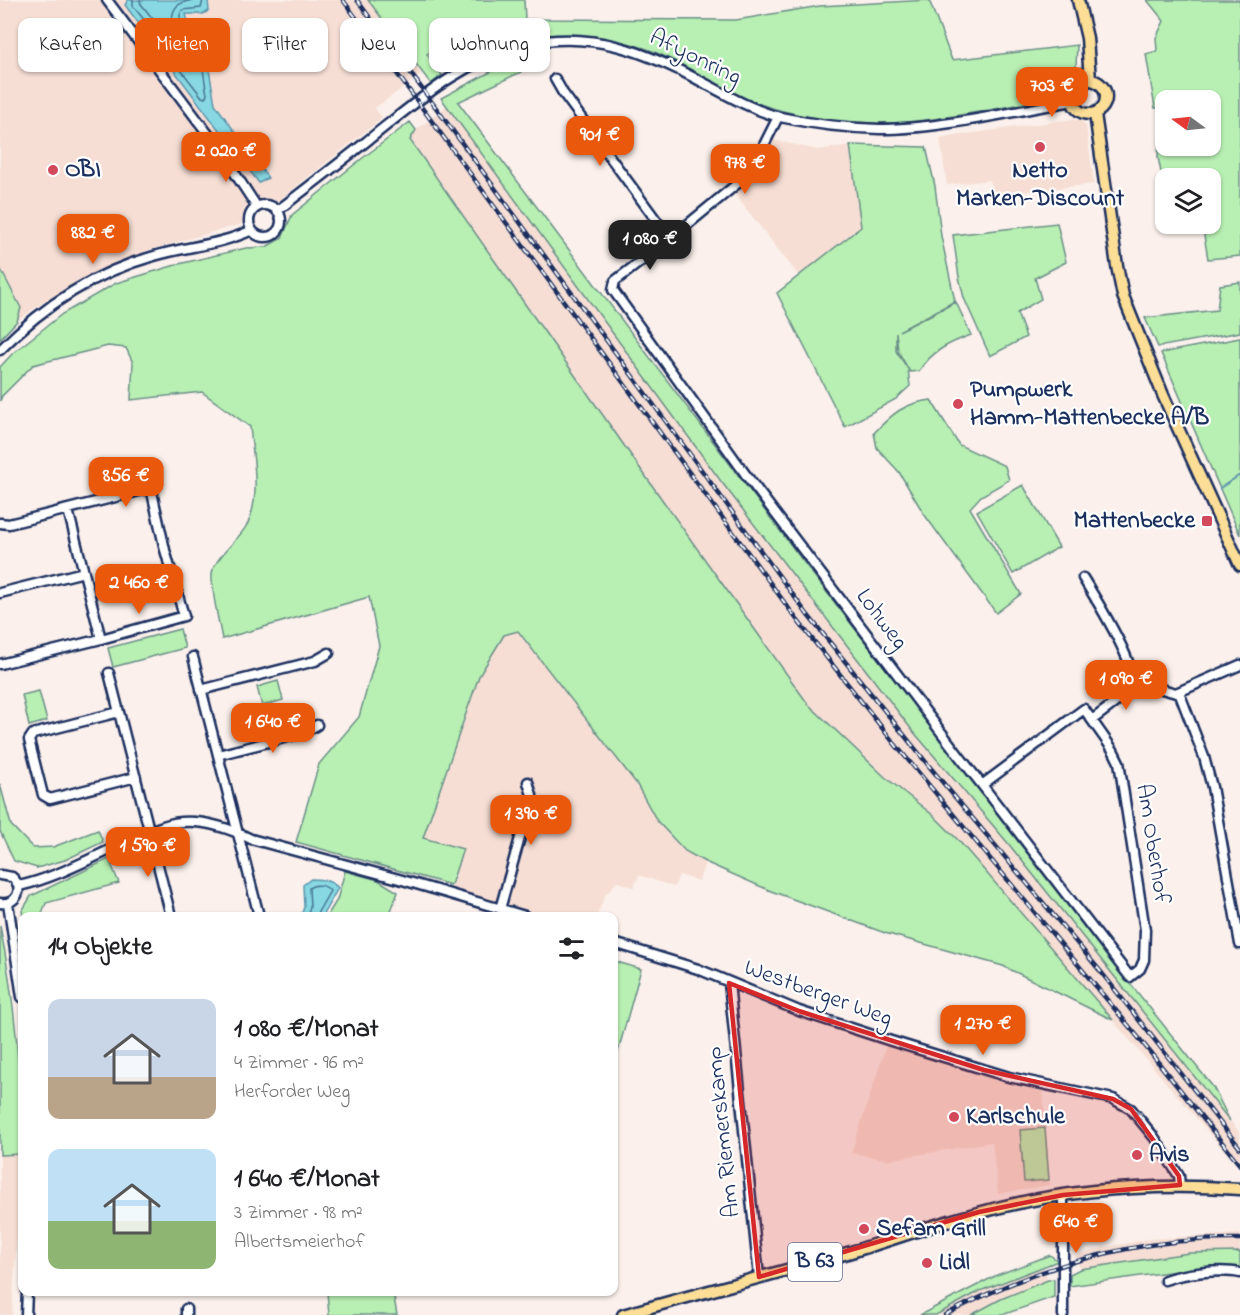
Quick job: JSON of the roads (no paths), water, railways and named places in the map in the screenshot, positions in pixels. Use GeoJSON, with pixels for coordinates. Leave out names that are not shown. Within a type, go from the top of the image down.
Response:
{"type":"FeatureCollection","features":[{"type":"Feature","properties":{"kind":"main road"},"geometry":{"type":"LineString","coordinates":[[1078,0],[1087,38],[1090,80]]}},
{"type":"Feature","properties":{"kind":"main road"},"geometry":{"type":"LineString","coordinates":[[1085,80],[1090,80],[1101,84],[1106,95],[1104,106],[1095,114],[1083,114],[1074,107],[1073,91],[1085,80]]}},
{"type":"Feature","properties":{"kind":"main road"},"geometry":{"type":"LineString","coordinates":[[1095,114],[1117,266],[1124,296],[1163,394],[1240,565]]}},
{"type":"Feature","properties":{"kind":"main road","name":"B 63"},"geometry":{"type":"LineString","coordinates":[[623,1315],[979,1212],[1063,1196],[1122,1188],[1180,1185],[1240,1189]]}},
{"type":"Feature","properties":{"kind":"street"},"geometry":{"type":"LineString","coordinates":[[107,0],[217,146],[257,207]]}},
{"type":"Feature","properties":{"kind":"street","name":"Afyonring"},"geometry":{"type":"LineString","coordinates":[[277,211],[448,79],[489,57],[524,45],[565,40],[589,41],[637,51],[660,60],[751,107],[778,117],[839,126],[880,129],[933,124],[1072,101]]}},
{"type":"Feature","properties":{"kind":"street"},"geometry":{"type":"LineString","coordinates":[[555,79],[562,93],[670,239],[738,183],[760,153],[778,117]]}},
{"type":"Feature","properties":{"kind":"street"},"geometry":{"type":"LineString","coordinates":[[268,206],[277,211],[280,223],[274,234],[262,236],[252,230],[249,217],[257,207],[268,206]]}},
{"type":"Feature","properties":{"kind":"street"},"geometry":{"type":"LineString","coordinates":[[0,350],[37,315],[104,274],[154,256],[228,240],[252,230]]}},
{"type":"Feature","properties":{"kind":"street","name":"Lohweg"},"geometry":{"type":"LineString","coordinates":[[670,239],[615,281],[612,285],[616,295],[746,475],[1130,977]]}},
{"type":"Feature","properties":{"kind":"street"},"geometry":{"type":"LineString","coordinates":[[0,523],[9,524],[151,488],[165,550],[184,616],[0,664]]}},
{"type":"Feature","properties":{"kind":"street"},"geometry":{"type":"LineString","coordinates":[[68,510],[101,639]]}},
{"type":"Feature","properties":{"kind":"street"},"geometry":{"type":"LineString","coordinates":[[0,593],[84,572]]}},
{"type":"Feature","properties":{"kind":"street"},"geometry":{"type":"LineString","coordinates":[[982,785],[1084,709],[1092,720],[1124,696],[1133,681],[1126,655],[1083,578]]}},
{"type":"Feature","properties":{"kind":"street"},"geometry":{"type":"LineString","coordinates":[[201,690],[315,661],[329,652]]}},
{"type":"Feature","properties":{"kind":"street"},"geometry":{"type":"LineString","coordinates":[[193,657],[258,912]]}},
{"type":"Feature","properties":{"kind":"street"},"geometry":{"type":"LineString","coordinates":[[1133,681],[1179,692],[1240,665]]}},
{"type":"Feature","properties":{"kind":"street"},"geometry":{"type":"LineString","coordinates":[[109,673],[170,912]]}},
{"type":"Feature","properties":{"kind":"street"},"geometry":{"type":"LineString","coordinates":[[1179,692],[1204,757],[1212,787],[1240,944]]}},
{"type":"Feature","properties":{"kind":"street"},"geometry":{"type":"LineString","coordinates":[[119,712],[33,734],[29,740],[43,795],[50,799],[136,777]]}},
{"type":"Feature","properties":{"kind":"street","name":"Am Oberhof"},"geometry":{"type":"LineString","coordinates":[[1092,720],[1119,762],[1145,930],[1144,960],[1140,969],[1130,977]]}},
{"type":"Feature","properties":{"kind":"street"},"geometry":{"type":"LineString","coordinates":[[218,755],[303,733],[317,725]]}},
{"type":"Feature","properties":{"kind":"street"},"geometry":{"type":"LineString","coordinates":[[500,909],[532,795],[528,782]]}},
{"type":"Feature","properties":{"kind":"street"},"geometry":{"type":"LineString","coordinates":[[19,886],[53,875],[168,825],[186,822],[232,829],[251,839],[511,912]]}},
{"type":"Feature","properties":{"kind":"street"},"geometry":{"type":"LineString","coordinates":[[0,874],[12,877],[19,886],[17,897],[4,903],[18,976]]}},
{"type":"Feature","properties":{"kind":"street","name":"Westberger Weg"},"geometry":{"type":"LineString","coordinates":[[618,944],[698,969],[800,1011],[984,1070],[1113,1099],[1131,1109],[1154,1137],[1179,1176],[1180,1185]]}},
{"type":"Feature","properties":{"kind":"street","name":"Am Riemerskamp"},"geometry":{"type":"LineString","coordinates":[[729,983],[759,1277]]}},
{"type":"Feature","properties":{"kind":"street"},"geometry":{"type":"LineString","coordinates":[[1063,1196],[1063,1315]]}},
{"type":"Feature","properties":{"kind":"street"},"geometry":{"type":"LineString","coordinates":[[1165,1280],[1201,1273],[1240,1273]]}},
{"type":"Feature","properties":{"kind":"street"},"geometry":{"type":"LineString","coordinates":[[26,1315],[27,1296]]}},
{"type":"Feature","properties":{"kind":"water"},"geometry":{"type":"Polygon","coordinates":[[[128,0],[208,0],[209,11],[203,14],[186,14],[187,18],[135,18],[125,5],[128,0]]]}},
{"type":"Feature","properties":{"kind":"water"},"geometry":{"type":"Polygon","coordinates":[[[175,72],[209,72],[215,104],[268,178],[259,183],[175,72]]]}},
{"type":"Feature","properties":{"kind":"water"},"geometry":{"type":"Polygon","coordinates":[[[311,879],[329,882],[338,888],[324,912],[302,912],[303,885],[311,879]]]}},
{"type":"Feature","properties":{"kind":"waterway","name":"Mattenbecke"},"geometry":{"type":"LineString","coordinates":[[1220,488],[1240,475]]}},
{"type":"Feature","properties":{"kind":"railway"},"geometry":{"type":"LineString","coordinates":[[343,0],[798,621],[894,743],[1138,1037],[1240,1165]]}},
{"type":"Feature","properties":{"kind":"railway"},"geometry":{"type":"LineString","coordinates":[[357,0],[807,614],[929,766],[1101,972],[1240,1148]]}},
{"type":"Feature","properties":{"kind":"railway"},"geometry":{"type":"LineString","coordinates":[[945,1315],[1015,1282],[1088,1258],[1163,1243],[1240,1239]]}},
{"type":"Feature","properties":{"kind":"place","name":"Netto Marken-Discount"},"geometry":{"type":"Point","coordinates":[1040,147]}},
{"type":"Feature","properties":{"kind":"place","name":"OBI"},"geometry":{"type":"Point","coordinates":[53,170]}},
{"type":"Feature","properties":{"kind":"place","name":"Pumpwerk Hamm-Mattenbecke A/B"},"geometry":{"type":"Point","coordinates":[958,404]}},
{"type":"Feature","properties":{"kind":"place","name":"Mattenbecke"},"geometry":{"type":"Point","coordinates":[1207,521]}},
{"type":"Feature","properties":{"kind":"place","name":"Karlschule"},"geometry":{"type":"Point","coordinates":[954,1117]}},
{"type":"Feature","properties":{"kind":"place","name":"Avis"},"geometry":{"type":"Point","coordinates":[1137,1155]}},
{"type":"Feature","properties":{"kind":"place","name":"Sefam Grill"},"geometry":{"type":"Point","coordinates":[864,1229]}},
{"type":"Feature","properties":{"kind":"place","name":"Lidl"},"geometry":{"type":"Point","coordinates":[927,1263]}}]}
